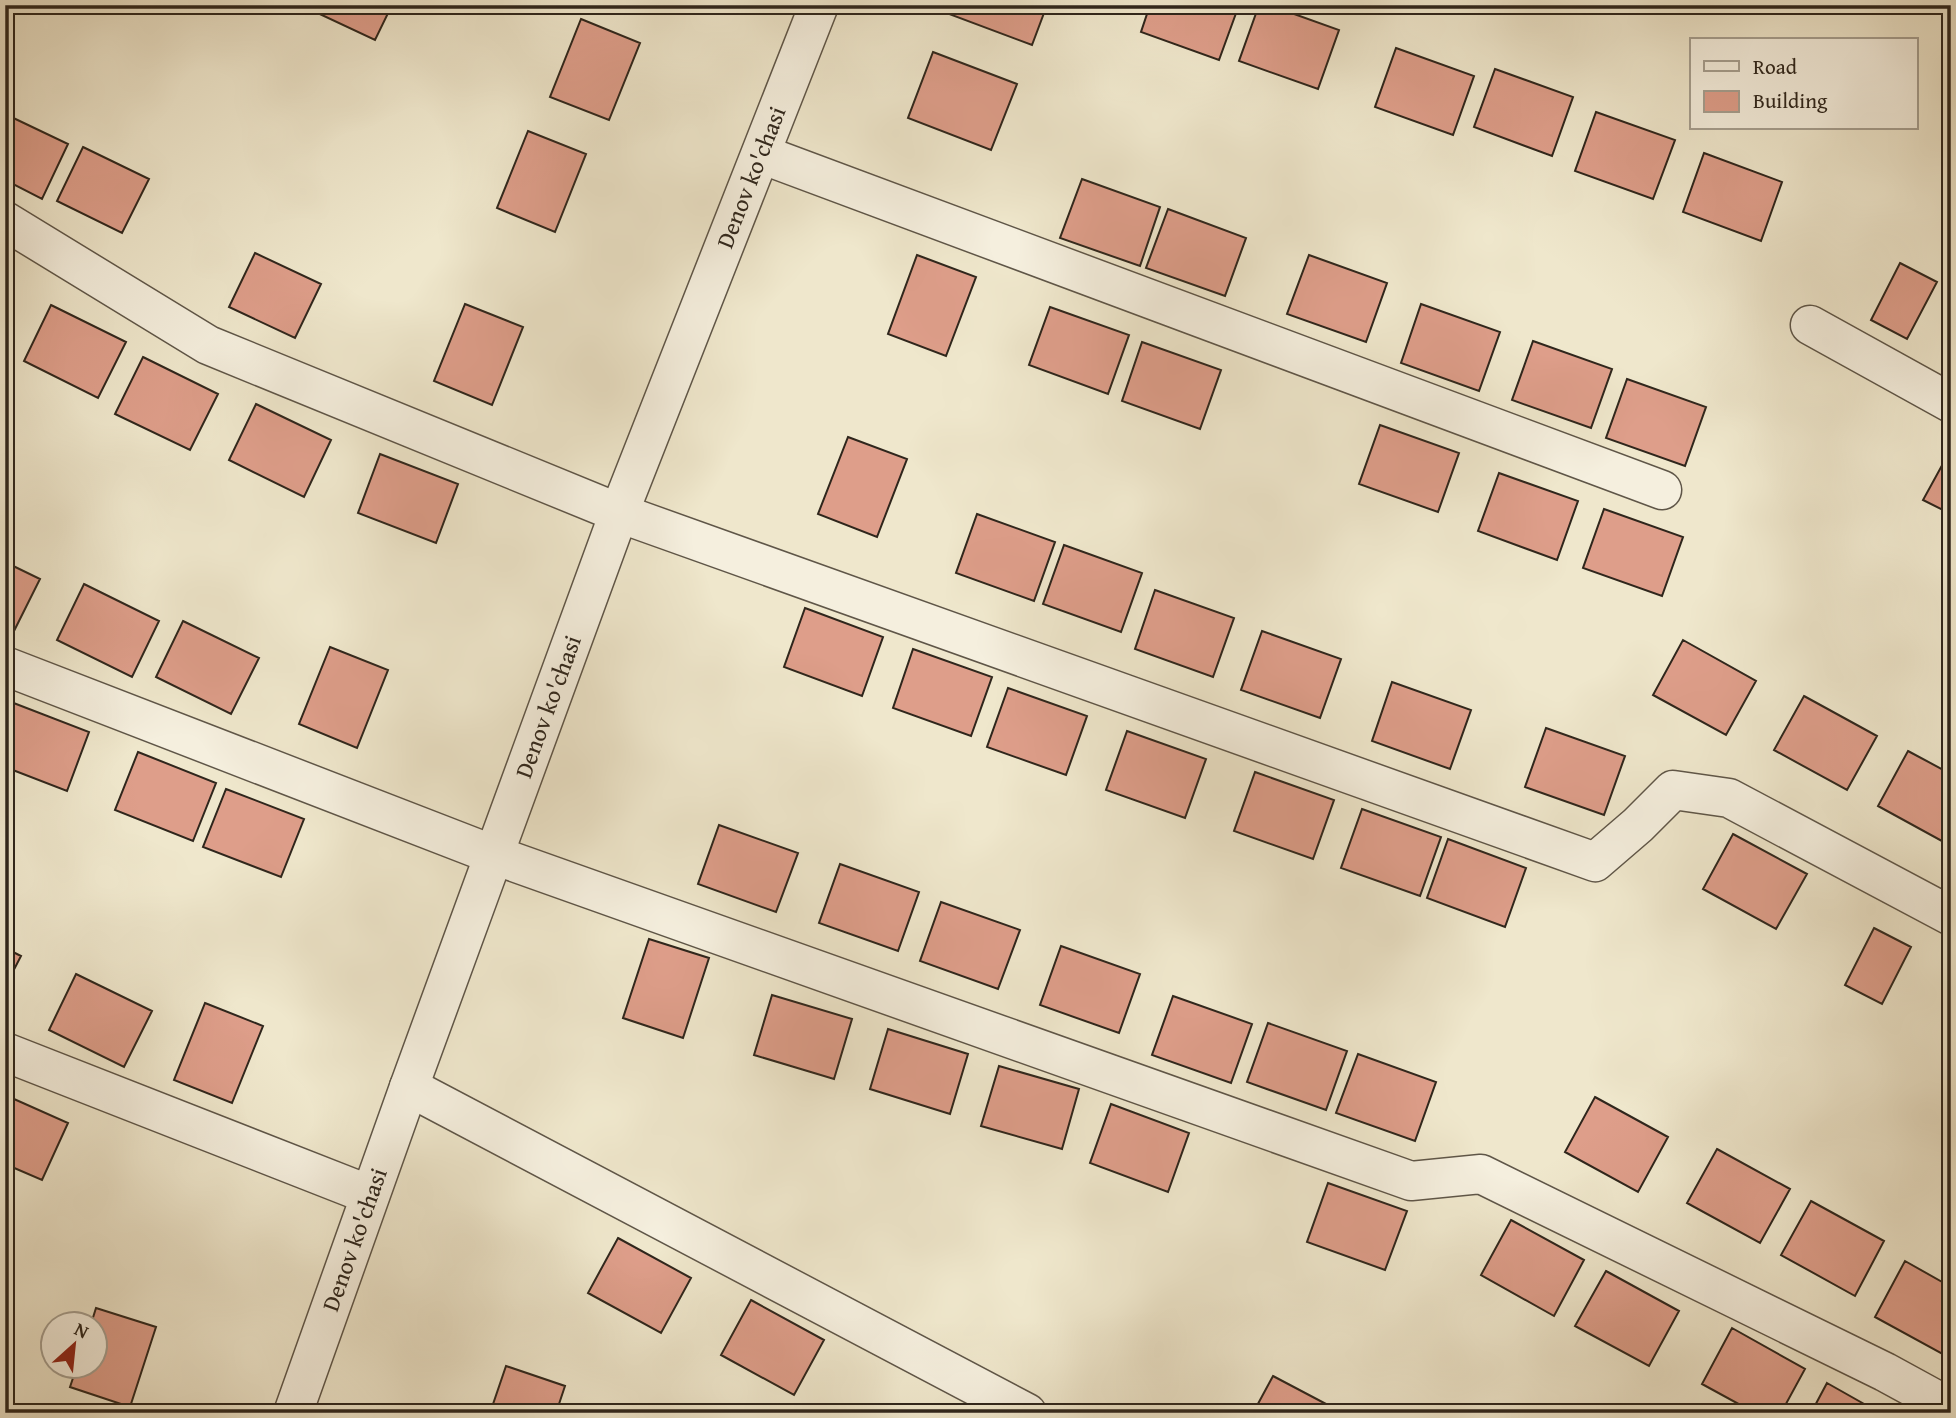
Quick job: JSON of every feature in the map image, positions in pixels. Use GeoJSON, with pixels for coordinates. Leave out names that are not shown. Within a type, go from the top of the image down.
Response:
{"type":"FeatureCollection","features":[{"type":"Feature","properties":{"kind":"street","name":"Denov ko'chasi"},"geometry":{"type":"LineString","coordinates":[[293,1413],[619,513],[819,5]]}},
{"type":"Feature","properties":{"kind":"street"},"geometry":{"type":"LineString","coordinates":[[761,154],[1662,490]]}},
{"type":"Feature","properties":{"kind":"street"},"geometry":{"type":"LineString","coordinates":[[5,221],[208,345],[619,513],[1595,862],[1673,790],[1729,798],[1951,916]]}},
{"type":"Feature","properties":{"kind":"street"},"geometry":{"type":"LineString","coordinates":[[1810,325],[1951,403]]}},
{"type":"Feature","properties":{"kind":"street"},"geometry":{"type":"LineString","coordinates":[[5,666],[494,855],[1411,1181],[1481,1174],[1873,1366],[1951,1408]]}},
{"type":"Feature","properties":{"kind":"street"},"geometry":{"type":"LineString","coordinates":[[5,1052],[370,1195]]}},
{"type":"Feature","properties":{"kind":"street"},"geometry":{"type":"LineString","coordinates":[[409,1087],[1027,1413]]}},
{"type":"Feature","properties":{"kind":"building"},"geometry":{"type":"Polygon","coordinates":[[[311,5],[392,5],[375,40],[309,9],[311,5]]]}},
{"type":"Feature","properties":{"kind":"building"},"geometry":{"type":"Polygon","coordinates":[[[952,5],[1047,5],[1032,45],[949,14],[952,5]]]}},
{"type":"Feature","properties":{"kind":"building"},"geometry":{"type":"Polygon","coordinates":[[[1150,5],[1239,5],[1219,60],[1141,32],[1150,5]]]}},
{"type":"Feature","properties":{"kind":"building"},"geometry":{"type":"Polygon","coordinates":[[[1259,5],[1269,5],[1339,30],[1318,89],[1239,61],[1259,5]]]}},
{"type":"Feature","properties":{"kind":"building"},"geometry":{"type":"Polygon","coordinates":[[[581,19],[640,43],[609,120],[550,97],[581,19]]]}},
{"type":"Feature","properties":{"kind":"building"},"geometry":{"type":"Polygon","coordinates":[[[1396,48],[1474,76],[1453,135],[1375,107],[1396,48]]]}},
{"type":"Feature","properties":{"kind":"building"},"geometry":{"type":"Polygon","coordinates":[[[933,52],[1017,84],[991,150],[908,118],[933,52]]]}},
{"type":"Feature","properties":{"kind":"building"},"geometry":{"type":"Polygon","coordinates":[[[1495,69],[1573,97],[1552,156],[1474,127],[1495,69]]]}},
{"type":"Feature","properties":{"kind":"building"},"geometry":{"type":"Polygon","coordinates":[[[1596,112],[1675,140],[1653,199],[1575,171],[1596,112]]]}},
{"type":"Feature","properties":{"kind":"building"},"geometry":{"type":"Polygon","coordinates":[[[5,114],[68,144],[42,199],[5,180],[5,114]]]}},
{"type":"Feature","properties":{"kind":"building"},"geometry":{"type":"Polygon","coordinates":[[[528,131],[586,154],[555,232],[497,208],[528,131]]]}},
{"type":"Feature","properties":{"kind":"building"},"geometry":{"type":"Polygon","coordinates":[[[83,147],[149,179],[122,233],[57,201],[83,147]]]}},
{"type":"Feature","properties":{"kind":"building"},"geometry":{"type":"Polygon","coordinates":[[[1704,153],[1782,182],[1761,241],[1683,212],[1704,153]]]}},
{"type":"Feature","properties":{"kind":"building"},"geometry":{"type":"Polygon","coordinates":[[[1082,179],[1160,207],[1140,266],[1060,238],[1082,179]]]}},
{"type":"Feature","properties":{"kind":"building"},"geometry":{"type":"Polygon","coordinates":[[[1168,209],[1246,238],[1225,296],[1146,268],[1168,209]]]}},
{"type":"Feature","properties":{"kind":"building"},"geometry":{"type":"Polygon","coordinates":[[[255,253],[321,284],[295,338],[229,307],[255,253]]]}},
{"type":"Feature","properties":{"kind":"building"},"geometry":{"type":"Polygon","coordinates":[[[917,255],[976,277],[946,356],[888,334],[917,255]]]}},
{"type":"Feature","properties":{"kind":"building"},"geometry":{"type":"Polygon","coordinates":[[[1309,255],[1387,283],[1366,342],[1287,314],[1309,255]]]}},
{"type":"Feature","properties":{"kind":"building"},"geometry":{"type":"Polygon","coordinates":[[[1900,263],[1937,282],[1907,339],[1871,320],[1900,263]]]}},
{"type":"Feature","properties":{"kind":"building"},"geometry":{"type":"Polygon","coordinates":[[[465,304],[523,327],[492,405],[434,381],[465,304]]]}},
{"type":"Feature","properties":{"kind":"building"},"geometry":{"type":"Polygon","coordinates":[[[1421,304],[1500,332],[1479,391],[1401,363],[1421,304]]]}},
{"type":"Feature","properties":{"kind":"building"},"geometry":{"type":"Polygon","coordinates":[[[51,305],[126,342],[98,398],[24,361],[51,305]]]}},
{"type":"Feature","properties":{"kind":"building"},"geometry":{"type":"Polygon","coordinates":[[[1050,307],[1129,335],[1108,394],[1029,365],[1050,307]]]}},
{"type":"Feature","properties":{"kind":"building"},"geometry":{"type":"Polygon","coordinates":[[[1533,341],[1612,369],[1591,428],[1512,400],[1533,341]]]}},
{"type":"Feature","properties":{"kind":"building"},"geometry":{"type":"Polygon","coordinates":[[[1142,342],[1221,370],[1200,429],[1122,401],[1142,342]]]}},
{"type":"Feature","properties":{"kind":"building"},"geometry":{"type":"Polygon","coordinates":[[[143,357],[218,394],[190,450],[115,414],[143,357]]]}},
{"type":"Feature","properties":{"kind":"building"},"geometry":{"type":"Polygon","coordinates":[[[1627,379],[1706,407],[1685,466],[1606,438],[1627,379]]]}},
{"type":"Feature","properties":{"kind":"building"},"geometry":{"type":"Polygon","coordinates":[[[256,404],[331,440],[304,497],[229,460],[256,404]]]}},
{"type":"Feature","properties":{"kind":"building"},"geometry":{"type":"Polygon","coordinates":[[[1380,425],[1459,453],[1438,512],[1359,484],[1380,425]]]}},
{"type":"Feature","properties":{"kind":"building"},"geometry":{"type":"Polygon","coordinates":[[[848,437],[907,459],[877,537],[818,514],[848,437]]]}},
{"type":"Feature","properties":{"kind":"building"},"geometry":{"type":"Polygon","coordinates":[[[1951,449],[1951,514],[1923,500],[1951,449]]]}},
{"type":"Feature","properties":{"kind":"building"},"geometry":{"type":"Polygon","coordinates":[[[380,454],[458,484],[436,543],[358,513],[380,454]]]}},
{"type":"Feature","properties":{"kind":"building"},"geometry":{"type":"Polygon","coordinates":[[[1499,473],[1578,501],[1557,560],[1478,531],[1499,473]]]}},
{"type":"Feature","properties":{"kind":"building"},"geometry":{"type":"Polygon","coordinates":[[[1604,509],[1683,537],[1662,596],[1583,568],[1604,509]]]}},
{"type":"Feature","properties":{"kind":"building"},"geometry":{"type":"Polygon","coordinates":[[[977,514],[1055,542],[1034,601],[956,573],[977,514]]]}},
{"type":"Feature","properties":{"kind":"building"},"geometry":{"type":"Polygon","coordinates":[[[1064,545],[1142,573],[1121,632],[1043,604],[1064,545]]]}},
{"type":"Feature","properties":{"kind":"building"},"geometry":{"type":"Polygon","coordinates":[[[5,562],[40,579],[12,635],[5,631],[5,562]]]}},
{"type":"Feature","properties":{"kind":"building"},"geometry":{"type":"Polygon","coordinates":[[[84,584],[159,621],[132,677],[57,640],[84,584]]]}},
{"type":"Feature","properties":{"kind":"building"},"geometry":{"type":"Polygon","coordinates":[[[1155,590],[1234,618],[1213,677],[1135,649],[1155,590]]]}},
{"type":"Feature","properties":{"kind":"building"},"geometry":{"type":"Polygon","coordinates":[[[805,608],[883,637],[862,696],[784,667],[805,608]]]}},
{"type":"Feature","properties":{"kind":"building"},"geometry":{"type":"Polygon","coordinates":[[[183,621],[259,658],[231,714],[156,677],[183,621]]]}},
{"type":"Feature","properties":{"kind":"building"},"geometry":{"type":"Polygon","coordinates":[[[1262,631],[1341,659],[1320,718],[1241,690],[1262,631]]]}},
{"type":"Feature","properties":{"kind":"building"},"geometry":{"type":"Polygon","coordinates":[[[1683,640],[1756,681],[1726,735],[1653,695],[1683,640]]]}},
{"type":"Feature","properties":{"kind":"building"},"geometry":{"type":"Polygon","coordinates":[[[330,647],[388,670],[357,748],[299,724],[330,647]]]}},
{"type":"Feature","properties":{"kind":"building"},"geometry":{"type":"Polygon","coordinates":[[[913,649],[992,677],[971,736],[893,708],[913,649]]]}},
{"type":"Feature","properties":{"kind":"building"},"geometry":{"type":"Polygon","coordinates":[[[1392,682],[1471,710],[1450,769],[1372,741],[1392,682]]]}},
{"type":"Feature","properties":{"kind":"building"},"geometry":{"type":"Polygon","coordinates":[[[1008,688],[1087,716],[1066,775],[987,747],[1008,688]]]}},
{"type":"Feature","properties":{"kind":"building"},"geometry":{"type":"Polygon","coordinates":[[[1804,696],[1877,736],[1847,790],[1774,750],[1804,696]]]}},
{"type":"Feature","properties":{"kind":"building"},"geometry":{"type":"Polygon","coordinates":[[[11,702],[89,732],[67,791],[5,767],[5,718],[11,702]]]}},
{"type":"Feature","properties":{"kind":"building"},"geometry":{"type":"Polygon","coordinates":[[[1546,728],[1625,756],[1604,815],[1525,787],[1546,728]]]}},
{"type":"Feature","properties":{"kind":"building"},"geometry":{"type":"Polygon","coordinates":[[[1127,731],[1206,759],[1185,818],[1106,790],[1127,731]]]}},
{"type":"Feature","properties":{"kind":"building"},"geometry":{"type":"Polygon","coordinates":[[[1908,751],[1951,774],[1951,846],[1878,806],[1908,751]]]}},
{"type":"Feature","properties":{"kind":"building"},"geometry":{"type":"Polygon","coordinates":[[[138,752],[216,783],[193,841],[115,810],[138,752]]]}},
{"type":"Feature","properties":{"kind":"building"},"geometry":{"type":"Polygon","coordinates":[[[1255,772],[1334,800],[1313,859],[1234,831],[1255,772]]]}},
{"type":"Feature","properties":{"kind":"building"},"geometry":{"type":"Polygon","coordinates":[[[226,789],[304,819],[281,877],[203,847],[226,789]]]}},
{"type":"Feature","properties":{"kind":"building"},"geometry":{"type":"Polygon","coordinates":[[[1362,809],[1441,837],[1420,896],[1341,868],[1362,809]]]}},
{"type":"Feature","properties":{"kind":"building"},"geometry":{"type":"Polygon","coordinates":[[[719,825],[798,853],[776,912],[698,884],[719,825]]]}},
{"type":"Feature","properties":{"kind":"building"},"geometry":{"type":"Polygon","coordinates":[[[1733,834],[1807,874],[1776,929],[1703,889],[1733,834]]]}},
{"type":"Feature","properties":{"kind":"building"},"geometry":{"type":"Polygon","coordinates":[[[1448,839],[1526,868],[1505,927],[1427,898],[1448,839]]]}},
{"type":"Feature","properties":{"kind":"building"},"geometry":{"type":"Polygon","coordinates":[[[840,864],[919,892],[898,951],[819,923],[840,864]]]}},
{"type":"Feature","properties":{"kind":"building"},"geometry":{"type":"Polygon","coordinates":[[[941,902],[1020,930],[998,989],[920,961],[941,902]]]}},
{"type":"Feature","properties":{"kind":"building"},"geometry":{"type":"Polygon","coordinates":[[[1874,928],[1911,947],[1882,1004],[1845,985],[1874,928]]]}},
{"type":"Feature","properties":{"kind":"building"},"geometry":{"type":"Polygon","coordinates":[[[649,939],[709,958],[683,1038],[623,1018],[649,939]]]}},
{"type":"Feature","properties":{"kind":"building"},"geometry":{"type":"Polygon","coordinates":[[[1061,946],[1140,974],[1119,1033],[1040,1005],[1061,946]]]}},
{"type":"Feature","properties":{"kind":"building"},"geometry":{"type":"Polygon","coordinates":[[[5,948],[21,956],[5,987],[5,948]]]}},
{"type":"Feature","properties":{"kind":"building"},"geometry":{"type":"Polygon","coordinates":[[[76,974],[152,1011],[124,1067],[49,1030],[76,974]]]}},
{"type":"Feature","properties":{"kind":"building"},"geometry":{"type":"Polygon","coordinates":[[[772,995],[852,1019],[834,1079],[754,1055],[772,995]]]}},
{"type":"Feature","properties":{"kind":"building"},"geometry":{"type":"Polygon","coordinates":[[[1173,996],[1252,1024],[1231,1083],[1152,1055],[1173,996]]]}},
{"type":"Feature","properties":{"kind":"building"},"geometry":{"type":"Polygon","coordinates":[[[205,1003],[263,1026],[232,1103],[174,1080],[205,1003]]]}},
{"type":"Feature","properties":{"kind":"building"},"geometry":{"type":"Polygon","coordinates":[[[1268,1023],[1347,1051],[1326,1110],[1247,1082],[1268,1023]]]}},
{"type":"Feature","properties":{"kind":"building"},"geometry":{"type":"Polygon","coordinates":[[[888,1029],[968,1054],[950,1114],[870,1089],[888,1029]]]}},
{"type":"Feature","properties":{"kind":"building"},"geometry":{"type":"Polygon","coordinates":[[[1358,1054],[1436,1082],[1415,1141],[1336,1113],[1358,1054]]]}},
{"type":"Feature","properties":{"kind":"building"},"geometry":{"type":"Polygon","coordinates":[[[999,1066],[1079,1089],[1062,1149],[981,1126],[999,1066]]]}},
{"type":"Feature","properties":{"kind":"building"},"geometry":{"type":"Polygon","coordinates":[[[5,1095],[68,1123],[42,1180],[5,1164],[5,1095]]]}},
{"type":"Feature","properties":{"kind":"building"},"geometry":{"type":"Polygon","coordinates":[[[1595,1097],[1668,1137],[1638,1192],[1565,1152],[1595,1097]]]}},
{"type":"Feature","properties":{"kind":"building"},"geometry":{"type":"Polygon","coordinates":[[[1111,1104],[1189,1133],[1168,1192],[1090,1163],[1111,1104]]]}},
{"type":"Feature","properties":{"kind":"building"},"geometry":{"type":"Polygon","coordinates":[[[1717,1149],[1790,1189],[1760,1243],[1687,1203],[1717,1149]]]}},
{"type":"Feature","properties":{"kind":"building"},"geometry":{"type":"Polygon","coordinates":[[[1328,1183],[1407,1211],[1385,1270],[1307,1242],[1328,1183]]]}},
{"type":"Feature","properties":{"kind":"building"},"geometry":{"type":"Polygon","coordinates":[[[1811,1201],[1884,1241],[1855,1296],[1781,1255],[1811,1201]]]}},
{"type":"Feature","properties":{"kind":"building"},"geometry":{"type":"Polygon","coordinates":[[[1511,1220],[1584,1260],[1554,1316],[1481,1275],[1511,1220]]]}},
{"type":"Feature","properties":{"kind":"building"},"geometry":{"type":"Polygon","coordinates":[[[618,1238],[691,1278],[661,1333],[588,1293],[618,1238]]]}},
{"type":"Feature","properties":{"kind":"building"},"geometry":{"type":"Polygon","coordinates":[[[1905,1261],[1951,1287],[1951,1352],[1948,1357],[1875,1317],[1905,1261]]]}},
{"type":"Feature","properties":{"kind":"building"},"geometry":{"type":"Polygon","coordinates":[[[1606,1271],[1679,1311],[1649,1366],[1575,1326],[1606,1271]]]}},
{"type":"Feature","properties":{"kind":"building"},"geometry":{"type":"Polygon","coordinates":[[[751,1300],[824,1340],[794,1395],[721,1355],[751,1300]]]}},
{"type":"Feature","properties":{"kind":"building"},"geometry":{"type":"Polygon","coordinates":[[[108,1312],[156,1327],[130,1407],[70,1387],[72,1380],[108,1380],[108,1312]]]}},
{"type":"Feature","properties":{"kind":"building"},"geometry":{"type":"Polygon","coordinates":[[[1732,1328],[1805,1369],[1781,1413],[1755,1413],[1702,1384],[1732,1328]]]}},
{"type":"Feature","properties":{"kind":"building"},"geometry":{"type":"Polygon","coordinates":[[[506,1366],[565,1386],[556,1413],[490,1413],[506,1366]]]}},
{"type":"Feature","properties":{"kind":"building"},"geometry":{"type":"Polygon","coordinates":[[[1273,1376],[1328,1405],[1324,1413],[1253,1413],[1273,1376]]]}},
{"type":"Feature","properties":{"kind":"building"},"geometry":{"type":"Polygon","coordinates":[[[1827,1383],[1880,1413],[1811,1413],[1827,1383]]]}}]}
